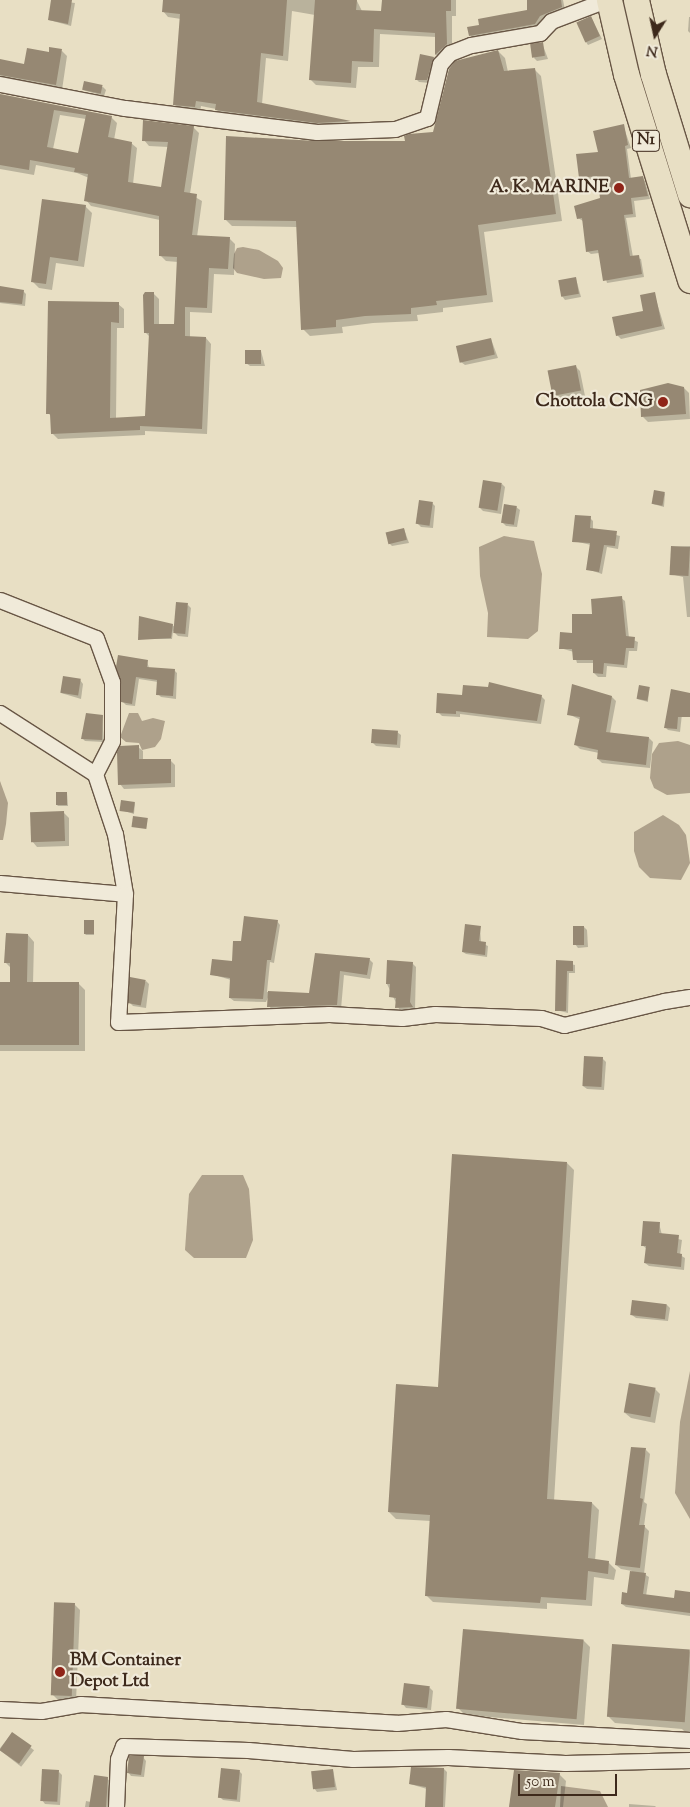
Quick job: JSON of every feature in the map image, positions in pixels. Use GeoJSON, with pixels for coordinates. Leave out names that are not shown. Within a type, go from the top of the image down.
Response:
{"type":"FeatureCollection","features":[{"type":"Feature","properties":{"kind":"highway","name":"N1"},"geometry":{"type":"LineString","coordinates":[[608,0],[626,74],[690,280]]}},
{"type":"Feature","properties":{"kind":"highway","name":"N1"},"geometry":{"type":"LineString","coordinates":[[636,0],[653,74],[690,194]]}},
{"type":"Feature","properties":{"kind":"street"},"geometry":{"type":"LineString","coordinates":[[0,84],[126,108],[317,132],[395,129],[427,118],[440,64],[450,53],[471,45],[540,33],[551,21],[608,0]]}},
{"type":"Feature","properties":{"kind":"street"},"geometry":{"type":"LineString","coordinates":[[0,600],[96,638],[112,682],[112,741],[95,774]]}},
{"type":"Feature","properties":{"kind":"street"},"geometry":{"type":"LineString","coordinates":[[0,713],[95,774],[115,834],[125,894],[118,1022],[329,1014],[402,1018],[435,1014],[541,1018],[564,1025],[664,1000],[690,997]]}},
{"type":"Feature","properties":{"kind":"street"},"geometry":{"type":"LineString","coordinates":[[0,882],[125,894]]}},
{"type":"Feature","properties":{"kind":"street"},"geometry":{"type":"LineString","coordinates":[[0,1709],[41,1711],[80,1704],[396,1723],[446,1719],[522,1731],[690,1740]]}},
{"type":"Feature","properties":{"kind":"street"},"geometry":{"type":"LineString","coordinates":[[116,1807],[118,1759],[123,1746],[248,1750],[353,1758],[448,1758],[565,1763],[690,1760]]}},
{"type":"Feature","properties":{"kind":"shaded area"},"geometry":{"type":"Polygon","coordinates":[[[243,247],[259,250],[278,261],[283,268],[281,278],[264,279],[237,273],[233,268],[234,254],[237,248],[243,247]]]}},
{"type":"Feature","properties":{"kind":"shaded area"},"geometry":{"type":"Polygon","coordinates":[[[504,536],[534,541],[542,574],[538,631],[528,639],[487,637],[488,613],[480,576],[479,547],[504,536]]]}},
{"type":"Feature","properties":{"kind":"shaded area"},"geometry":{"type":"Polygon","coordinates":[[[129,713],[138,713],[142,721],[153,718],[165,721],[161,739],[155,747],[142,750],[139,743],[126,742],[120,737],[129,713]]]}},
{"type":"Feature","properties":{"kind":"shaded area"},"geometry":{"type":"Polygon","coordinates":[[[678,741],[690,745],[690,793],[667,795],[654,788],[650,778],[652,754],[659,743],[678,741]]]}},
{"type":"Feature","properties":{"kind":"shaded area"},"geometry":{"type":"Polygon","coordinates":[[[0,781],[8,803],[3,840],[0,840],[0,781]]]}},
{"type":"Feature","properties":{"kind":"shaded area"},"geometry":{"type":"Polygon","coordinates":[[[663,815],[679,825],[686,835],[690,863],[681,880],[650,878],[639,867],[634,851],[634,832],[663,815]]]}},
{"type":"Feature","properties":{"kind":"shaded area"},"geometry":{"type":"Polygon","coordinates":[[[202,1175],[243,1175],[249,1189],[253,1240],[246,1258],[194,1258],[185,1250],[189,1194],[202,1175]]]}},
{"type":"Feature","properties":{"kind":"shaded area"},"geometry":{"type":"Polygon","coordinates":[[[690,1371],[690,1519],[675,1493],[680,1422],[690,1371]]]}},
{"type":"Feature","properties":{"kind":"shaded area"},"geometry":{"type":"Polygon","coordinates":[[[561,1786],[600,1791],[608,1807],[560,1807],[561,1786]]]}},
{"type":"Feature","properties":{"kind":"building"},"geometry":{"type":"Polygon","coordinates":[[[51,0],[72,0],[68,24],[48,20],[51,0]]]}},
{"type":"Feature","properties":{"kind":"building"},"geometry":{"type":"Polygon","coordinates":[[[163,0],[287,0],[283,56],[261,53],[257,102],[351,121],[317,123],[215,110],[216,104],[196,101],[195,107],[173,105],[180,14],[162,12],[163,0]]]}},
{"type":"Feature","properties":{"kind":"building"},"geometry":{"type":"Polygon","coordinates":[[[315,0],[357,0],[356,10],[381,11],[382,0],[451,0],[451,11],[446,11],[447,44],[435,55],[435,33],[374,29],[373,62],[352,61],[351,83],[309,80],[315,0]]]}},
{"type":"Feature","properties":{"kind":"building"},"geometry":{"type":"Polygon","coordinates":[[[527,0],[561,0],[562,7],[540,16],[535,24],[469,36],[467,27],[479,25],[478,19],[527,10],[527,0]]]}},
{"type":"Feature","properties":{"kind":"building"},"geometry":{"type":"Polygon","coordinates":[[[591,16],[600,36],[585,43],[576,23],[591,16]]]}},
{"type":"Feature","properties":{"kind":"building"},"geometry":{"type":"Polygon","coordinates":[[[543,42],[545,56],[532,58],[530,44],[543,42]]]}},
{"type":"Feature","properties":{"kind":"building"},"geometry":{"type":"Polygon","coordinates":[[[49,47],[62,49],[56,85],[0,75],[0,59],[24,64],[27,48],[49,52],[49,47]]]}},
{"type":"Feature","properties":{"kind":"building"},"geometry":{"type":"Polygon","coordinates":[[[498,50],[504,71],[535,68],[556,214],[478,225],[487,295],[436,301],[437,305],[411,308],[411,314],[365,316],[336,320],[336,327],[301,330],[296,221],[224,220],[226,136],[317,141],[405,141],[404,136],[409,134],[433,132],[449,69],[455,61],[498,50]]]}},
{"type":"Feature","properties":{"kind":"building"},"geometry":{"type":"Polygon","coordinates":[[[420,54],[434,57],[427,80],[415,80],[420,54]]]}},
{"type":"Feature","properties":{"kind":"building"},"geometry":{"type":"Polygon","coordinates":[[[84,81],[103,85],[101,94],[82,90],[84,81]]]}},
{"type":"Feature","properties":{"kind":"building"},"geometry":{"type":"Polygon","coordinates":[[[0,94],[112,116],[108,137],[132,142],[128,182],[161,187],[168,142],[142,141],[143,120],[194,126],[184,192],[197,194],[192,235],[230,237],[228,269],[209,268],[207,308],[185,307],[185,336],[206,337],[202,429],[140,426],[140,430],[51,434],[50,414],[46,414],[48,301],[119,302],[119,323],[111,322],[110,418],[145,416],[149,333],[144,333],[143,295],[145,292],[154,292],[154,324],[174,324],[177,257],[159,256],[159,216],[84,201],[88,174],[74,172],[75,168],[30,160],[29,170],[0,165],[0,94]],[[54,110],[47,147],[78,153],[86,115],[54,110]]]}},
{"type":"Feature","properties":{"kind":"building"},"geometry":{"type":"Polygon","coordinates":[[[624,124],[628,145],[625,146],[629,178],[643,176],[648,196],[631,198],[633,214],[624,215],[630,256],[639,255],[642,274],[603,281],[598,250],[586,252],[582,218],[577,219],[574,206],[600,198],[597,176],[579,178],[576,154],[598,152],[593,131],[624,124]]]}},
{"type":"Feature","properties":{"kind":"building"},"geometry":{"type":"Polygon","coordinates":[[[42,199],[86,205],[78,261],[50,257],[46,284],[31,282],[42,199]]]}},
{"type":"Feature","properties":{"kind":"building"},"geometry":{"type":"Polygon","coordinates":[[[576,277],[579,294],[561,297],[558,280],[576,277]]]}},
{"type":"Feature","properties":{"kind":"building"},"geometry":{"type":"Polygon","coordinates":[[[0,286],[24,290],[22,304],[0,302],[0,286]]]}},
{"type":"Feature","properties":{"kind":"building"},"geometry":{"type":"Polygon","coordinates":[[[655,292],[662,326],[616,336],[612,317],[643,311],[640,295],[655,292]]]}},
{"type":"Feature","properties":{"kind":"building"},"geometry":{"type":"Polygon","coordinates":[[[491,338],[495,355],[460,363],[456,346],[491,338]]]}},
{"type":"Feature","properties":{"kind":"building"},"geometry":{"type":"Polygon","coordinates":[[[245,350],[261,350],[261,364],[245,364],[245,350]]]}},
{"type":"Feature","properties":{"kind":"building"},"geometry":{"type":"Polygon","coordinates":[[[576,365],[581,391],[552,396],[548,371],[576,365]]]}},
{"type":"Feature","properties":{"kind":"building","name":"Chottola CNG"},"geometry":{"type":"Polygon","coordinates":[[[668,383],[684,387],[686,414],[641,417],[640,390],[668,383]]]}},
{"type":"Feature","properties":{"kind":"building"},"geometry":{"type":"Polygon","coordinates":[[[483,480],[502,483],[497,511],[479,508],[483,480]]]}},
{"type":"Feature","properties":{"kind":"building"},"geometry":{"type":"Polygon","coordinates":[[[654,490],[665,492],[662,506],[652,504],[654,490]]]}},
{"type":"Feature","properties":{"kind":"building"},"geometry":{"type":"Polygon","coordinates":[[[419,500],[433,502],[430,526],[416,524],[419,500]]]}},
{"type":"Feature","properties":{"kind":"building"},"geometry":{"type":"Polygon","coordinates":[[[504,504],[517,506],[514,525],[501,523],[504,504]]]}},
{"type":"Feature","properties":{"kind":"building"},"geometry":{"type":"Polygon","coordinates":[[[575,515],[591,516],[590,528],[617,531],[615,546],[604,545],[599,572],[586,570],[590,543],[572,542],[575,515]]]}},
{"type":"Feature","properties":{"kind":"building"},"geometry":{"type":"Polygon","coordinates":[[[404,528],[407,540],[388,544],[386,533],[404,528]]]}},
{"type":"Feature","properties":{"kind":"building"},"geometry":{"type":"Polygon","coordinates":[[[671,546],[690,547],[688,576],[669,575],[671,546]]]}},
{"type":"Feature","properties":{"kind":"building"},"geometry":{"type":"Polygon","coordinates":[[[622,596],[626,636],[635,637],[634,648],[626,648],[624,665],[604,663],[603,674],[593,673],[593,660],[573,660],[572,649],[559,649],[560,632],[572,633],[572,614],[592,614],[591,599],[622,596]]]}},
{"type":"Feature","properties":{"kind":"building"},"geometry":{"type":"Polygon","coordinates":[[[176,602],[188,603],[185,634],[173,633],[176,602]]]}},
{"type":"Feature","properties":{"kind":"building"},"geometry":{"type":"Polygon","coordinates":[[[139,616],[173,624],[171,638],[138,640],[139,616]]]}},
{"type":"Feature","properties":{"kind":"building"},"geometry":{"type":"Polygon","coordinates":[[[118,655],[148,660],[147,667],[175,669],[173,696],[156,695],[157,680],[136,677],[132,704],[121,702],[121,682],[116,667],[118,655]]]}},
{"type":"Feature","properties":{"kind":"building"},"geometry":{"type":"Polygon","coordinates":[[[63,676],[81,679],[78,696],[60,693],[63,676]]]}},
{"type":"Feature","properties":{"kind":"building"},"geometry":{"type":"Polygon","coordinates":[[[489,682],[542,695],[537,721],[456,711],[456,714],[436,713],[437,693],[462,695],[463,685],[488,687],[489,682]]]}},
{"type":"Feature","properties":{"kind":"building"},"geometry":{"type":"Polygon","coordinates":[[[572,684],[612,696],[606,732],[649,737],[646,765],[597,759],[598,750],[574,745],[580,717],[567,715],[572,684]]]}},
{"type":"Feature","properties":{"kind":"building"},"geometry":{"type":"Polygon","coordinates":[[[639,685],[650,687],[647,701],[637,699],[639,685]]]}},
{"type":"Feature","properties":{"kind":"building"},"geometry":{"type":"Polygon","coordinates":[[[671,689],[690,693],[690,717],[678,717],[677,729],[664,728],[671,689]]]}},
{"type":"Feature","properties":{"kind":"building"},"geometry":{"type":"Polygon","coordinates":[[[86,713],[103,715],[102,740],[81,739],[86,713]]]}},
{"type":"Feature","properties":{"kind":"building"},"geometry":{"type":"Polygon","coordinates":[[[372,729],[398,731],[397,745],[371,743],[372,729]]]}},
{"type":"Feature","properties":{"kind":"building"},"geometry":{"type":"Polygon","coordinates":[[[139,745],[139,759],[171,759],[171,783],[118,785],[117,752],[120,746],[139,745]]]}},
{"type":"Feature","properties":{"kind":"building"},"geometry":{"type":"Polygon","coordinates":[[[56,792],[67,792],[67,805],[56,805],[56,792]]]}},
{"type":"Feature","properties":{"kind":"building"},"geometry":{"type":"Polygon","coordinates":[[[121,800],[135,802],[133,813],[119,811],[121,800]]]}},
{"type":"Feature","properties":{"kind":"building"},"geometry":{"type":"Polygon","coordinates":[[[64,811],[65,841],[31,842],[30,812],[64,811]]]}},
{"type":"Feature","properties":{"kind":"building"},"geometry":{"type":"Polygon","coordinates":[[[133,816],[148,818],[146,829],[131,827],[133,816]]]}},
{"type":"Feature","properties":{"kind":"building"},"geometry":{"type":"Polygon","coordinates":[[[244,916],[278,920],[271,960],[267,960],[263,999],[229,998],[230,978],[210,975],[212,959],[232,961],[233,941],[241,941],[244,916]]]}},
{"type":"Feature","properties":{"kind":"building"},"geometry":{"type":"Polygon","coordinates":[[[84,920],[94,920],[94,934],[84,934],[84,920]]]}},
{"type":"Feature","properties":{"kind":"building"},"geometry":{"type":"Polygon","coordinates":[[[465,924],[481,926],[479,941],[486,942],[485,955],[462,952],[465,924]]]}},
{"type":"Feature","properties":{"kind":"building"},"geometry":{"type":"Polygon","coordinates":[[[573,926],[584,926],[584,945],[573,945],[573,926]]]}},
{"type":"Feature","properties":{"kind":"building"},"geometry":{"type":"Polygon","coordinates":[[[6,933],[28,934],[27,982],[79,982],[79,1045],[0,1045],[0,982],[10,982],[10,963],[4,963],[6,933]]]}},
{"type":"Feature","properties":{"kind":"building"},"geometry":{"type":"Polygon","coordinates":[[[315,953],[370,958],[367,975],[340,971],[337,1005],[267,1007],[268,991],[309,993],[315,953]]]}},
{"type":"Feature","properties":{"kind":"building"},"geometry":{"type":"Polygon","coordinates":[[[387,960],[413,962],[410,1002],[413,1007],[395,1008],[396,998],[389,997],[390,984],[386,984],[387,960]]]}},
{"type":"Feature","properties":{"kind":"building"},"geometry":{"type":"Polygon","coordinates":[[[556,960],[573,961],[573,971],[567,971],[566,1011],[555,1011],[556,960]]]}},
{"type":"Feature","properties":{"kind":"building"},"geometry":{"type":"Polygon","coordinates":[[[130,977],[146,980],[141,1006],[125,1003],[130,977]]]}},
{"type":"Feature","properties":{"kind":"building"},"geometry":{"type":"Polygon","coordinates":[[[584,1056],[603,1057],[601,1087],[582,1086],[584,1056]]]}},
{"type":"Feature","properties":{"kind":"building"},"geometry":{"type":"Polygon","coordinates":[[[452,1154],[567,1162],[547,1499],[592,1502],[588,1558],[609,1561],[608,1574],[588,1571],[586,1600],[541,1597],[540,1603],[425,1596],[430,1515],[388,1512],[396,1384],[438,1387],[452,1154]]]}},
{"type":"Feature","properties":{"kind":"building"},"geometry":{"type":"Polygon","coordinates":[[[643,1221],[660,1222],[659,1233],[679,1235],[677,1253],[682,1254],[681,1267],[644,1263],[646,1246],[641,1246],[643,1221]]]}},
{"type":"Feature","properties":{"kind":"building"},"geometry":{"type":"Polygon","coordinates":[[[632,1300],[667,1304],[665,1319],[630,1315],[632,1300]]]}},
{"type":"Feature","properties":{"kind":"building"},"geometry":{"type":"Polygon","coordinates":[[[629,1383],[656,1388],[650,1417],[624,1413],[629,1383]]]}},
{"type":"Feature","properties":{"kind":"building"},"geometry":{"type":"Polygon","coordinates":[[[631,1447],[646,1448],[640,1498],[643,1499],[639,1525],[645,1525],[640,1568],[615,1565],[631,1447]]]}},
{"type":"Feature","properties":{"kind":"building"},"geometry":{"type":"Polygon","coordinates":[[[630,1571],[646,1573],[643,1594],[674,1598],[675,1590],[690,1592],[690,1613],[621,1604],[622,1592],[627,1593],[630,1571]]]}},
{"type":"Feature","properties":{"kind":"building"},"geometry":{"type":"Polygon","coordinates":[[[54,1602],[75,1603],[72,1696],[51,1695],[54,1602]]]}},
{"type":"Feature","properties":{"kind":"building"},"geometry":{"type":"Polygon","coordinates":[[[463,1629],[584,1640],[577,1719],[456,1709],[463,1629]]]}},
{"type":"Feature","properties":{"kind":"building"},"geometry":{"type":"Polygon","coordinates":[[[612,1644],[690,1649],[685,1722],[607,1717],[612,1644]]]}},
{"type":"Feature","properties":{"kind":"building"},"geometry":{"type":"Polygon","coordinates":[[[404,1683],[430,1686],[427,1708],[401,1705],[404,1683]]]}},
{"type":"Feature","properties":{"kind":"building"},"geometry":{"type":"Polygon","coordinates":[[[12,1732],[32,1746],[19,1764],[0,1750],[12,1732]]]}},
{"type":"Feature","properties":{"kind":"building"},"geometry":{"type":"Polygon","coordinates":[[[129,1756],[144,1756],[141,1775],[127,1773],[129,1756]]]}},
{"type":"Feature","properties":{"kind":"building"},"geometry":{"type":"Polygon","coordinates":[[[411,1767],[444,1768],[443,1807],[425,1807],[426,1787],[409,1784],[411,1767]]]}},
{"type":"Feature","properties":{"kind":"building"},"geometry":{"type":"Polygon","coordinates":[[[221,1768],[240,1770],[237,1800],[218,1798],[221,1768]]]}},
{"type":"Feature","properties":{"kind":"building"},"geometry":{"type":"Polygon","coordinates":[[[42,1769],[59,1770],[57,1802],[40,1801],[42,1769]]]}},
{"type":"Feature","properties":{"kind":"building"},"geometry":{"type":"Polygon","coordinates":[[[333,1769],[335,1787],[313,1789],[311,1771],[333,1769]]]}},
{"type":"Feature","properties":{"kind":"building"},"geometry":{"type":"Polygon","coordinates":[[[514,1770],[560,1773],[555,1807],[509,1807],[514,1770]]]}},
{"type":"Feature","properties":{"kind":"building"},"geometry":{"type":"Polygon","coordinates":[[[94,1775],[108,1777],[106,1807],[89,1807],[94,1775]]]}},
{"type":"Feature","properties":{"kind":"place","name":"A. K. MARINE"},"geometry":{"type":"Point","coordinates":[619,188]}},
{"type":"Feature","properties":{"kind":"place","name":"Chottola CNG"},"geometry":{"type":"Point","coordinates":[663,402]}},
{"type":"Feature","properties":{"kind":"place","name":"BM Container Depot Ltd"},"geometry":{"type":"Point","coordinates":[60,1672]}}]}
